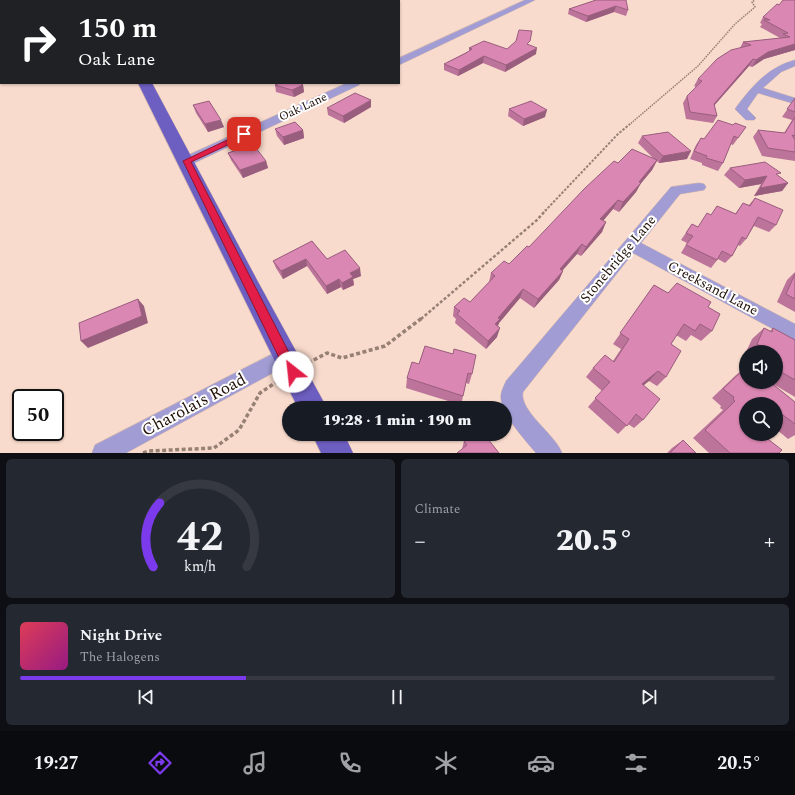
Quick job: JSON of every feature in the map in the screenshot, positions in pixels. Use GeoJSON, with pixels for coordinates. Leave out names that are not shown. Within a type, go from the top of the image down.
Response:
{"type":"FeatureCollection","features":[{"type":"Feature","properties":{"kind":"main road"},"geometry":{"type":"LineString","coordinates":[[145,84],[187,161],[288,364],[309,401]]}},
{"type":"Feature","properties":{"kind":"main road"},"geometry":{"type":"LineString","coordinates":[[331,441],[338,453]]}},
{"type":"Feature","properties":{"kind":"street"},"geometry":{"type":"LineString","coordinates":[[400,62],[531,0]]}},
{"type":"Feature","properties":{"kind":"street"},"geometry":{"type":"LineString","coordinates":[[750,118],[741,109],[756,89],[772,72],[795,63]]}},
{"type":"Feature","properties":{"kind":"street","name":"Oak Lane"},"geometry":{"type":"LineString","coordinates":[[187,161],[353,84]]}},
{"type":"Feature","properties":{"kind":"street"},"geometry":{"type":"LineString","coordinates":[[756,89],[795,101]]}},
{"type":"Feature","properties":{"kind":"street","name":"Stonebridge Lane"},"geometry":{"type":"LineString","coordinates":[[551,453],[520,417],[511,399],[513,388],[676,190],[699,187]]}},
{"type":"Feature","properties":{"kind":"street","name":"Creeksand Lane"},"geometry":{"type":"LineString","coordinates":[[630,244],[795,333]]}},
{"type":"Feature","properties":{"kind":"street","name":"Charolais Road"},"geometry":{"type":"LineString","coordinates":[[103,453],[288,364]]}},
{"type":"Feature","properties":{"kind":"path"},"geometry":{"type":"LineString","coordinates":[[143,453],[149,451],[214,448],[239,430],[260,393],[288,364],[327,352],[342,358],[385,346],[417,322],[537,220],[618,134],[698,66],[735,24],[755,7],[752,2],[755,0]]}},
{"type":"Feature","properties":{"kind":"building"},"geometry":{"type":"Polygon","coordinates":[[[596,0],[626,0],[628,10],[616,6],[588,16],[569,9],[596,0]]]}},
{"type":"Feature","properties":{"kind":"building"},"geometry":{"type":"Polygon","coordinates":[[[783,0],[795,0],[795,44],[768,52],[756,60],[753,59],[714,104],[717,116],[690,112],[687,96],[702,81],[698,79],[717,59],[731,50],[751,45],[743,42],[790,37],[783,34],[788,33],[764,20],[770,20],[763,17],[777,4],[779,5],[783,0]]]}},
{"type":"Feature","properties":{"kind":"building"},"geometry":{"type":"Polygon","coordinates":[[[519,30],[532,31],[530,41],[527,44],[537,48],[506,65],[484,56],[459,70],[444,64],[466,53],[472,49],[469,48],[484,41],[507,49],[516,41],[519,30]]]}},
{"type":"Feature","properties":{"kind":"building"},"geometry":{"type":"Polygon","coordinates":[[[302,84],[303,85],[292,90],[275,85],[302,84]]]}},
{"type":"Feature","properties":{"kind":"building"},"geometry":{"type":"Polygon","coordinates":[[[355,93],[371,100],[343,116],[327,108],[355,93]]]}},
{"type":"Feature","properties":{"kind":"building"},"geometry":{"type":"Polygon","coordinates":[[[795,98],[795,112],[787,109],[795,98]]]}},
{"type":"Feature","properties":{"kind":"building"},"geometry":{"type":"Polygon","coordinates":[[[209,101],[221,120],[205,124],[193,105],[209,101]]]}},
{"type":"Feature","properties":{"kind":"building"},"geometry":{"type":"Polygon","coordinates":[[[531,101],[547,110],[524,119],[509,109],[531,101]]]}},
{"type":"Feature","properties":{"kind":"building"},"geometry":{"type":"Polygon","coordinates":[[[795,117],[795,136],[792,135],[795,140],[795,152],[768,148],[758,130],[785,133],[795,117]]]}},
{"type":"Feature","properties":{"kind":"building"},"geometry":{"type":"Polygon","coordinates":[[[718,120],[733,125],[735,123],[746,127],[738,138],[734,136],[723,163],[706,158],[707,156],[694,151],[701,138],[704,139],[718,120]]]}},
{"type":"Feature","properties":{"kind":"building"},"geometry":{"type":"Polygon","coordinates":[[[295,122],[303,130],[283,137],[275,129],[295,122]]]}},
{"type":"Feature","properties":{"kind":"building"},"geometry":{"type":"Polygon","coordinates":[[[668,132],[691,151],[663,156],[642,136],[668,132]]]}},
{"type":"Feature","properties":{"kind":"building"},"geometry":{"type":"Polygon","coordinates":[[[252,143],[266,161],[240,170],[228,153],[237,150],[236,148],[252,143]]]}},
{"type":"Feature","properties":{"kind":"building"},"geometry":{"type":"Polygon","coordinates":[[[632,149],[657,160],[639,182],[641,183],[623,202],[618,200],[600,219],[606,222],[586,247],[582,244],[560,269],[563,271],[538,299],[523,289],[498,318],[500,319],[495,324],[500,328],[488,341],[457,314],[460,311],[454,307],[464,298],[470,302],[495,276],[491,273],[504,261],[509,264],[527,246],[529,247],[585,188],[614,161],[618,163],[632,149]]]}},
{"type":"Feature","properties":{"kind":"building"},"geometry":{"type":"Polygon","coordinates":[[[765,162],[781,173],[776,174],[788,183],[760,188],[767,176],[745,180],[730,168],[765,162]]]}},
{"type":"Feature","properties":{"kind":"building"},"geometry":{"type":"Polygon","coordinates":[[[755,198],[783,210],[776,225],[758,217],[746,239],[742,237],[732,256],[722,251],[717,260],[686,245],[693,236],[686,233],[692,224],[698,227],[707,213],[711,215],[717,206],[736,214],[743,203],[750,206],[755,198]]]}},
{"type":"Feature","properties":{"kind":"building"},"geometry":{"type":"Polygon","coordinates":[[[312,241],[327,259],[345,250],[360,268],[350,273],[353,277],[342,283],[339,279],[326,286],[306,259],[281,271],[273,261],[312,241]]]}},
{"type":"Feature","properties":{"kind":"building"},"geometry":{"type":"Polygon","coordinates":[[[795,274],[795,299],[786,294],[795,274]]]}},
{"type":"Feature","properties":{"kind":"building"},"geometry":{"type":"Polygon","coordinates":[[[677,283],[711,302],[708,307],[720,314],[712,331],[700,324],[695,331],[684,324],[671,344],[681,351],[666,377],[658,371],[642,384],[660,399],[643,420],[636,414],[627,426],[595,398],[610,382],[593,368],[605,355],[614,362],[629,339],[620,333],[654,285],[668,293],[677,283]]]}},
{"type":"Feature","properties":{"kind":"building"},"geometry":{"type":"Polygon","coordinates":[[[138,299],[142,316],[81,341],[79,323],[138,299]]]}},
{"type":"Feature","properties":{"kind":"building"},"geometry":{"type":"Polygon","coordinates":[[[764,328],[772,332],[773,328],[795,340],[795,380],[783,373],[783,345],[757,344],[764,328]]]}},
{"type":"Feature","properties":{"kind":"building"},"geometry":{"type":"Polygon","coordinates":[[[425,346],[453,354],[454,349],[476,355],[472,374],[468,373],[463,396],[407,378],[412,362],[419,364],[425,346]]]}},
{"type":"Feature","properties":{"kind":"building"},"geometry":{"type":"Polygon","coordinates":[[[739,374],[739,389],[779,389],[795,402],[795,424],[783,415],[783,397],[739,397],[739,441],[770,441],[782,450],[779,453],[730,453],[705,430],[735,401],[733,399],[734,397],[723,389],[739,374]]]}},
{"type":"Feature","properties":{"kind":"building"},"geometry":{"type":"Polygon","coordinates":[[[683,440],[696,453],[670,453],[683,440]]]}},
{"type":"Feature","properties":{"kind":"building"},"geometry":{"type":"Polygon","coordinates":[[[464,441],[490,441],[499,453],[457,453],[467,445],[464,441]]]}},
{"type":"Feature","properties":{"kind":"route"},"geometry":{"type":"LineString","coordinates":[[244,134],[187,161],[284,357],[293,372]]}}]}
